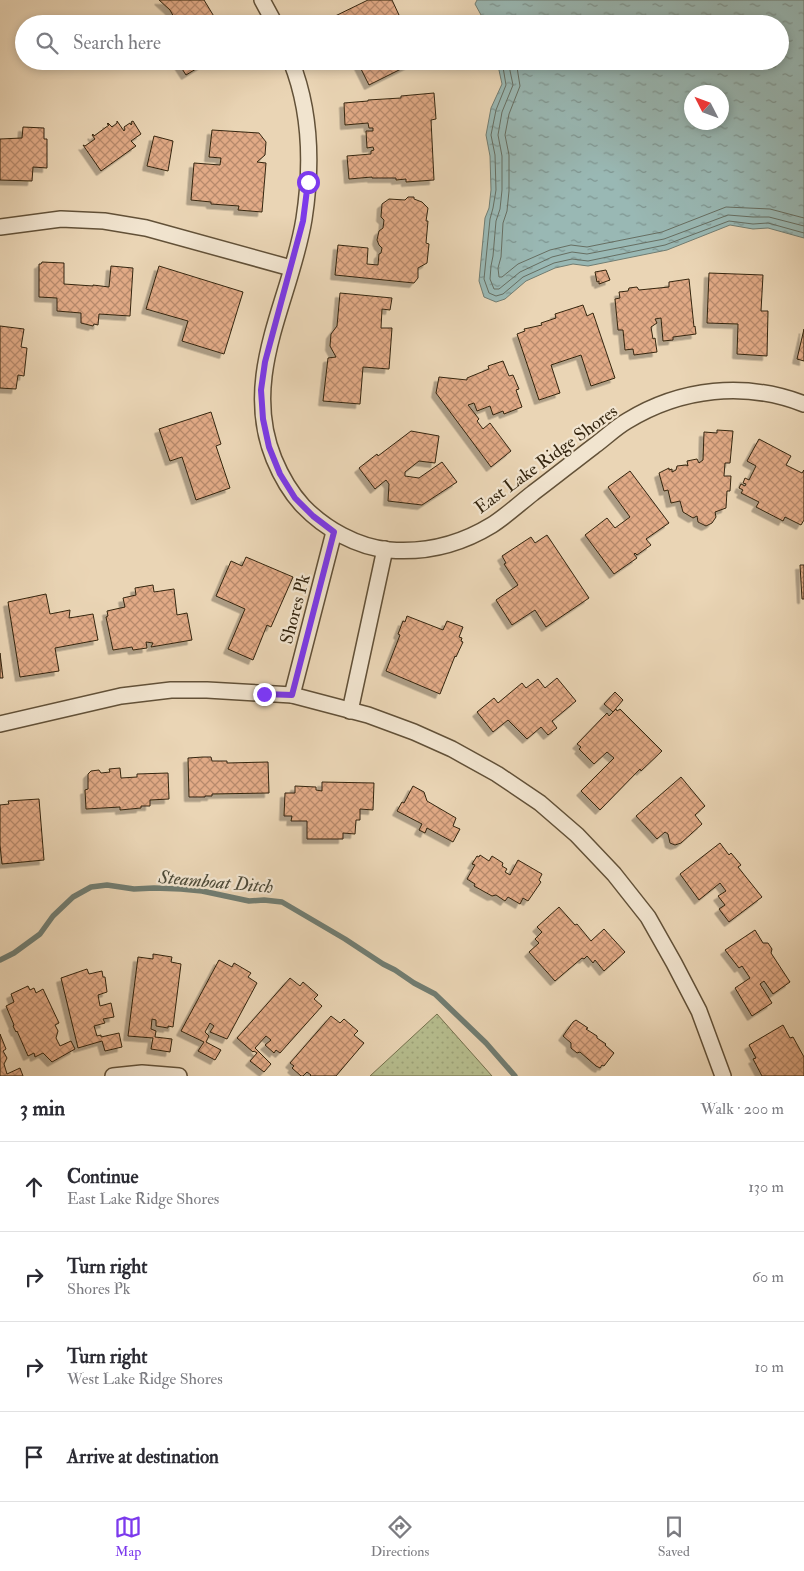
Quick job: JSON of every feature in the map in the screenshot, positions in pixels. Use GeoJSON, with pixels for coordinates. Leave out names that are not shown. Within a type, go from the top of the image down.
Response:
{"type":"FeatureCollection","features":[{"type":"Feature","properties":{"kind":"street"},"geometry":{"type":"LineString","coordinates":[[262,0],[270,15]]}},
{"type":"Feature","properties":{"kind":"street","name":"East Lake Ridge Shores"},"geometry":{"type":"LineString","coordinates":[[294,70],[304,108],[308,147],[308,182],[303,221],[265,362],[261,390],[263,419],[269,447],[280,474],[295,498],[313,516],[334,532],[360,543],[385,549],[411,551],[437,548],[467,538],[492,524],[624,423],[650,408],[678,398],[706,392],[733,390],[760,392],[804,404]]}},
{"type":"Feature","properties":{"kind":"street"},"geometry":{"type":"LineString","coordinates":[[0,227],[61,219],[104,221],[146,228],[291,268]]}},
{"type":"Feature","properties":{"kind":"street","name":"Shores Pk"},"geometry":{"type":"LineString","coordinates":[[292,695],[334,532]]}},
{"type":"Feature","properties":{"kind":"street"},"geometry":{"type":"LineString","coordinates":[[350,710],[385,549]]}},
{"type":"Feature","properties":{"kind":"street"},"geometry":{"type":"LineString","coordinates":[[0,724],[121,696],[171,690],[207,690],[292,695],[368,715],[414,732],[452,749],[490,770],[540,803],[577,835],[614,874],[648,917],[699,1011],[723,1076]]}},
{"type":"Feature","properties":{"kind":"street"},"geometry":{"type":"LineString","coordinates":[[113,1076],[142,1073],[179,1076]]}},
{"type":"Feature","properties":{"kind":"green space"},"geometry":{"type":"Polygon","coordinates":[[[437,1014],[492,1076],[370,1076],[437,1014]]]}},
{"type":"Feature","properties":{"kind":"water"},"geometry":{"type":"Polygon","coordinates":[[[477,0],[804,0],[804,238],[768,228],[753,229],[730,225],[667,250],[588,266],[573,264],[555,268],[526,281],[505,299],[496,302],[484,297],[479,281],[485,218],[489,208],[491,190],[490,156],[486,135],[491,108],[502,84],[499,70],[789,70],[789,15],[481,15],[475,4],[477,0]]]}},
{"type":"Feature","properties":{"kind":"building"},"geometry":{"type":"Polygon","coordinates":[[[159,0],[204,0],[213,15],[173,15],[159,0]]]}},
{"type":"Feature","properties":{"kind":"building"},"geometry":{"type":"Polygon","coordinates":[[[368,0],[392,0],[399,15],[337,15],[368,0]]]}},
{"type":"Feature","properties":{"kind":"building"},"geometry":{"type":"Polygon","coordinates":[[[183,70],[194,70],[186,75],[183,70]]]}},
{"type":"Feature","properties":{"kind":"building"},"geometry":{"type":"Polygon","coordinates":[[[362,70],[399,70],[369,85],[362,70]]]}},
{"type":"Feature","properties":{"kind":"building"},"geometry":{"type":"Polygon","coordinates":[[[434,93],[436,119],[431,120],[434,180],[406,182],[406,179],[396,180],[396,178],[372,177],[349,179],[347,156],[371,154],[371,151],[374,150],[373,147],[367,148],[366,131],[373,131],[373,128],[369,128],[368,123],[345,125],[344,103],[434,93]]]}},
{"type":"Feature","properties":{"kind":"building"},"geometry":{"type":"Polygon","coordinates":[[[117,121],[124,131],[124,127],[130,123],[131,125],[133,121],[141,134],[131,141],[136,146],[101,171],[83,145],[85,146],[95,139],[92,135],[94,136],[109,125],[108,123],[112,127],[117,121]]]}},
{"type":"Feature","properties":{"kind":"building"},"geometry":{"type":"Polygon","coordinates":[[[23,127],[44,128],[44,139],[47,139],[47,168],[33,167],[32,181],[0,180],[0,139],[22,138],[23,127]]]}},
{"type":"Feature","properties":{"kind":"building"},"geometry":{"type":"Polygon","coordinates":[[[212,130],[259,133],[266,142],[265,155],[257,162],[266,163],[262,212],[238,210],[239,206],[191,200],[194,163],[220,165],[221,158],[209,157],[212,130]]]}},
{"type":"Feature","properties":{"kind":"building"},"geometry":{"type":"Polygon","coordinates":[[[154,136],[173,141],[168,171],[147,166],[154,136]]]}},
{"type":"Feature","properties":{"kind":"building"},"geometry":{"type":"Polygon","coordinates":[[[408,197],[414,197],[414,199],[422,202],[428,208],[426,221],[428,221],[426,243],[429,244],[427,263],[418,268],[418,278],[414,283],[335,275],[338,245],[368,248],[367,264],[378,265],[379,254],[382,248],[377,240],[379,231],[383,228],[384,220],[381,217],[382,204],[389,199],[405,200],[408,197]]]}},
{"type":"Feature","properties":{"kind":"building"},"geometry":{"type":"Polygon","coordinates":[[[42,262],[64,263],[64,284],[93,286],[109,287],[111,266],[133,268],[130,316],[99,314],[98,325],[94,324],[93,326],[81,323],[81,313],[57,311],[57,298],[39,297],[39,264],[42,262]]]}},
{"type":"Feature","properties":{"kind":"building"},"geometry":{"type":"Polygon","coordinates":[[[159,266],[243,292],[224,354],[182,341],[188,321],[146,309],[159,266]]]}},
{"type":"Feature","properties":{"kind":"building"},"geometry":{"type":"Polygon","coordinates":[[[606,270],[610,280],[599,284],[595,272],[606,270]]]}},
{"type":"Feature","properties":{"kind":"building"},"geometry":{"type":"Polygon","coordinates":[[[709,273],[763,275],[761,311],[768,311],[767,356],[737,354],[738,324],[707,323],[709,273]]]}},
{"type":"Feature","properties":{"kind":"building"},"geometry":{"type":"Polygon","coordinates":[[[689,279],[696,334],[673,337],[673,340],[663,341],[661,318],[655,319],[657,323],[651,327],[657,352],[634,355],[633,349],[625,350],[623,330],[618,330],[615,299],[620,298],[619,292],[637,287],[639,290],[669,287],[669,282],[689,279]]]}},
{"type":"Feature","properties":{"kind":"building"},"geometry":{"type":"Polygon","coordinates":[[[340,293],[392,298],[390,310],[382,309],[381,328],[392,328],[389,369],[363,367],[360,404],[323,401],[328,358],[336,357],[330,346],[331,334],[337,326],[340,293]]]}},
{"type":"Feature","properties":{"kind":"building"},"geometry":{"type":"Polygon","coordinates":[[[583,305],[587,316],[593,313],[615,378],[591,386],[581,355],[551,365],[560,393],[539,400],[517,334],[525,331],[524,329],[542,325],[541,323],[556,318],[555,314],[583,305]]]}},
{"type":"Feature","properties":{"kind":"building"},"geometry":{"type":"Polygon","coordinates":[[[0,326],[24,329],[21,347],[27,348],[24,376],[18,375],[16,389],[0,388],[0,326]]]}},
{"type":"Feature","properties":{"kind":"building"},"geometry":{"type":"Polygon","coordinates":[[[804,329],[804,361],[797,359],[804,329]]]}},
{"type":"Feature","properties":{"kind":"building"},"geometry":{"type":"Polygon","coordinates":[[[503,361],[509,376],[513,375],[519,389],[516,390],[522,407],[504,414],[503,411],[493,415],[490,406],[477,411],[474,403],[468,405],[479,419],[477,421],[483,429],[490,423],[511,451],[491,467],[436,393],[439,377],[467,380],[467,378],[489,369],[488,366],[503,361]]]}},
{"type":"Feature","properties":{"kind":"building"},"geometry":{"type":"Polygon","coordinates":[[[211,412],[221,444],[216,446],[230,488],[196,500],[182,457],[170,461],[159,429],[211,412]]]}},
{"type":"Feature","properties":{"kind":"building"},"geometry":{"type":"Polygon","coordinates":[[[717,430],[733,431],[730,463],[725,463],[724,476],[731,476],[730,491],[727,491],[726,508],[715,512],[716,517],[712,523],[706,526],[698,522],[697,516],[693,518],[683,512],[680,501],[671,503],[668,490],[664,491],[659,473],[669,468],[669,470],[672,469],[672,472],[676,470],[677,466],[688,466],[687,461],[697,459],[699,463],[703,460],[704,432],[717,433],[717,430]]]}},
{"type":"Feature","properties":{"kind":"building"},"geometry":{"type":"Polygon","coordinates":[[[411,431],[439,436],[435,463],[419,461],[405,472],[405,476],[419,478],[442,462],[457,482],[422,505],[388,501],[389,484],[386,480],[375,489],[359,468],[411,431]]]}},
{"type":"Feature","properties":{"kind":"building"},"geometry":{"type":"Polygon","coordinates":[[[759,439],[791,456],[786,465],[802,473],[804,470],[804,520],[801,525],[785,517],[783,521],[756,507],[759,502],[741,493],[743,490],[739,488],[741,484],[745,486],[746,484],[743,483],[745,478],[749,480],[756,466],[747,461],[759,439]]]}},
{"type":"Feature","properties":{"kind":"building"},"geometry":{"type":"Polygon","coordinates":[[[630,471],[669,523],[646,539],[651,545],[637,555],[635,553],[637,558],[614,574],[585,535],[607,518],[615,528],[630,517],[608,487],[630,471]]]}},
{"type":"Feature","properties":{"kind":"building"},"geometry":{"type":"Polygon","coordinates":[[[547,535],[589,598],[546,627],[535,610],[512,625],[496,600],[518,585],[504,564],[506,563],[502,556],[531,537],[535,543],[547,535]]]}},
{"type":"Feature","properties":{"kind":"building"},"geometry":{"type":"Polygon","coordinates":[[[246,557],[293,577],[271,627],[267,625],[253,660],[228,649],[245,609],[216,596],[231,561],[242,566],[246,557]]]}},
{"type":"Feature","properties":{"kind":"building"},"geometry":{"type":"Polygon","coordinates":[[[800,565],[804,565],[804,599],[802,599],[800,565]]]}},
{"type":"Feature","properties":{"kind":"building"},"geometry":{"type":"Polygon","coordinates":[[[153,585],[154,592],[174,589],[177,615],[187,613],[192,640],[151,647],[153,643],[146,642],[147,648],[133,650],[132,647],[113,650],[106,617],[108,616],[107,611],[125,607],[123,598],[136,595],[135,588],[153,585]]]}},
{"type":"Feature","properties":{"kind":"building"},"geometry":{"type":"Polygon","coordinates":[[[46,594],[50,614],[70,610],[69,618],[93,614],[98,640],[55,648],[59,671],[20,677],[8,602],[46,594]]]}},
{"type":"Feature","properties":{"kind":"building"},"geometry":{"type":"Polygon","coordinates":[[[407,616],[443,630],[447,621],[463,627],[459,637],[462,638],[461,641],[463,642],[455,656],[440,694],[386,671],[400,635],[398,634],[407,616]]]}},
{"type":"Feature","properties":{"kind":"building"},"geometry":{"type":"Polygon","coordinates":[[[0,653],[3,678],[0,678],[0,653]]]}},
{"type":"Feature","properties":{"kind":"building"},"geometry":{"type":"Polygon","coordinates":[[[557,678],[576,701],[552,721],[557,728],[548,735],[541,727],[527,739],[508,720],[493,732],[477,712],[494,698],[498,703],[522,683],[526,688],[538,679],[545,688],[557,678]]]}},
{"type":"Feature","properties":{"kind":"building"},"geometry":{"type":"Polygon","coordinates":[[[615,692],[623,700],[613,712],[604,704],[615,692]]]}},
{"type":"Feature","properties":{"kind":"building"},"geometry":{"type":"Polygon","coordinates":[[[616,709],[617,711],[620,709],[662,751],[641,771],[640,769],[600,810],[581,791],[614,758],[607,752],[594,764],[579,749],[581,747],[577,744],[607,713],[609,716],[616,709]]]}},
{"type":"Feature","properties":{"kind":"building"},"geometry":{"type":"Polygon","coordinates":[[[211,757],[212,761],[227,761],[227,763],[268,762],[269,793],[212,794],[212,796],[205,797],[189,797],[188,758],[211,757]]]}},
{"type":"Feature","properties":{"kind":"building"},"geometry":{"type":"Polygon","coordinates":[[[120,768],[121,778],[137,777],[137,774],[168,773],[169,799],[150,800],[150,806],[141,806],[141,808],[120,810],[120,807],[86,809],[85,790],[88,789],[88,774],[91,771],[99,770],[101,773],[110,772],[109,769],[120,768]]]}},
{"type":"Feature","properties":{"kind":"building"},"geometry":{"type":"Polygon","coordinates":[[[681,777],[705,806],[695,815],[702,824],[681,843],[675,845],[670,843],[668,834],[665,832],[657,839],[636,816],[681,777]]]}},
{"type":"Feature","properties":{"kind":"building"},"geometry":{"type":"Polygon","coordinates":[[[322,782],[374,783],[373,810],[360,809],[360,820],[356,820],[355,834],[343,833],[343,839],[307,839],[307,821],[291,821],[292,816],[284,816],[285,793],[295,793],[295,786],[316,787],[316,790],[322,791],[322,782]]]}},
{"type":"Feature","properties":{"kind":"building"},"geometry":{"type":"Polygon","coordinates":[[[413,786],[424,792],[427,801],[456,818],[453,826],[460,829],[453,842],[427,828],[425,833],[419,830],[422,824],[397,811],[402,802],[404,803],[413,786]]]}},
{"type":"Feature","properties":{"kind":"building"},"geometry":{"type":"Polygon","coordinates":[[[39,799],[44,860],[2,864],[0,805],[9,804],[8,801],[39,799]]]}},
{"type":"Feature","properties":{"kind":"building"},"geometry":{"type":"Polygon","coordinates":[[[720,843],[729,855],[731,853],[741,865],[738,867],[762,897],[729,922],[719,909],[725,905],[718,896],[726,891],[720,883],[699,900],[680,874],[720,843]]]}},
{"type":"Feature","properties":{"kind":"building"},"geometry":{"type":"Polygon","coordinates":[[[480,855],[489,861],[492,856],[503,863],[502,866],[507,869],[505,872],[510,875],[518,860],[542,874],[539,880],[541,882],[528,901],[523,898],[520,904],[508,897],[505,901],[496,895],[492,896],[474,886],[475,884],[467,879],[475,865],[472,864],[477,856],[479,857],[480,855]]]}},
{"type":"Feature","properties":{"kind":"building"},"geometry":{"type":"Polygon","coordinates":[[[559,907],[591,941],[604,929],[625,952],[604,971],[595,960],[593,963],[587,956],[584,959],[582,958],[555,981],[529,952],[539,943],[535,939],[542,932],[537,927],[559,907]]]}},
{"type":"Feature","properties":{"kind":"building"},"geometry":{"type":"Polygon","coordinates":[[[755,930],[763,943],[768,943],[772,949],[771,953],[790,982],[773,994],[764,981],[760,984],[772,1003],[752,1016],[735,988],[750,978],[742,966],[739,968],[725,950],[755,930]]]}},
{"type":"Feature","properties":{"kind":"building"},"geometry":{"type":"Polygon","coordinates":[[[153,954],[172,957],[171,962],[181,964],[173,1027],[156,1026],[156,1020],[152,1019],[151,1029],[156,1031],[155,1037],[172,1039],[170,1052],[151,1049],[153,1038],[128,1036],[138,957],[153,959],[153,954]]]}},
{"type":"Feature","properties":{"kind":"building"},"geometry":{"type":"Polygon","coordinates":[[[219,960],[232,967],[234,963],[251,973],[248,977],[257,983],[227,1039],[210,1032],[214,1026],[210,1023],[205,1032],[209,1036],[206,1042],[221,1050],[215,1060],[198,1051],[204,1042],[181,1031],[219,960]]]}},
{"type":"Feature","properties":{"kind":"building"},"geometry":{"type":"Polygon","coordinates":[[[87,969],[89,974],[102,971],[103,977],[105,977],[107,992],[98,995],[100,1006],[111,1003],[114,1017],[103,1019],[105,1023],[94,1026],[97,1036],[101,1035],[101,1037],[119,1033],[122,1047],[105,1051],[102,1041],[78,1048],[61,978],[87,969]]]}},
{"type":"Feature","properties":{"kind":"building"},"geometry":{"type":"Polygon","coordinates":[[[290,978],[300,986],[303,982],[318,995],[314,999],[322,1006],[280,1053],[276,1050],[274,1053],[265,1045],[271,1040],[266,1036],[255,1048],[271,1064],[264,1072],[250,1061],[257,1053],[253,1052],[237,1038],[290,978]]]}},
{"type":"Feature","properties":{"kind":"building"},"geometry":{"type":"Polygon","coordinates":[[[28,986],[30,990],[34,988],[36,993],[43,989],[59,1023],[55,1025],[58,1031],[56,1038],[60,1046],[71,1041],[75,1049],[52,1062],[43,1053],[35,1057],[34,1053],[28,1056],[13,1026],[6,1006],[14,1002],[11,994],[28,986]]]}},
{"type":"Feature","properties":{"kind":"building"},"geometry":{"type":"Polygon","coordinates":[[[331,1016],[340,1023],[344,1019],[358,1031],[354,1035],[364,1043],[336,1076],[310,1076],[307,1072],[301,1076],[292,1068],[294,1066],[290,1063],[331,1016]]]}},
{"type":"Feature","properties":{"kind":"building"},"geometry":{"type":"Polygon","coordinates":[[[576,1020],[588,1028],[586,1029],[597,1036],[614,1053],[604,1066],[602,1065],[600,1068],[580,1052],[577,1053],[571,1048],[571,1043],[563,1036],[576,1020]]]}},
{"type":"Feature","properties":{"kind":"building"},"geometry":{"type":"Polygon","coordinates":[[[783,1025],[790,1038],[793,1037],[804,1057],[804,1076],[762,1076],[753,1059],[756,1058],[749,1045],[783,1025]]]}},
{"type":"Feature","properties":{"kind":"building"},"geometry":{"type":"Polygon","coordinates":[[[0,1034],[6,1049],[3,1051],[7,1058],[4,1064],[7,1074],[20,1068],[23,1076],[0,1076],[0,1034]]]}},
{"type":"Feature","properties":{"kind":"waterway","name":"Steamboat Ditch"},"geometry":{"type":"LineString","coordinates":[[0,960],[14,953],[40,934],[53,916],[73,897],[91,887],[107,885],[134,889],[181,889],[202,891],[249,901],[282,902],[435,994],[486,1043],[515,1076]]}},
{"type":"Feature","properties":{"kind":"route"},"geometry":{"type":"LineString","coordinates":[[264,694],[292,695],[334,532],[313,516],[295,498],[280,474],[269,447],[263,419],[261,390],[265,362],[303,221],[308,182]]}}]}
